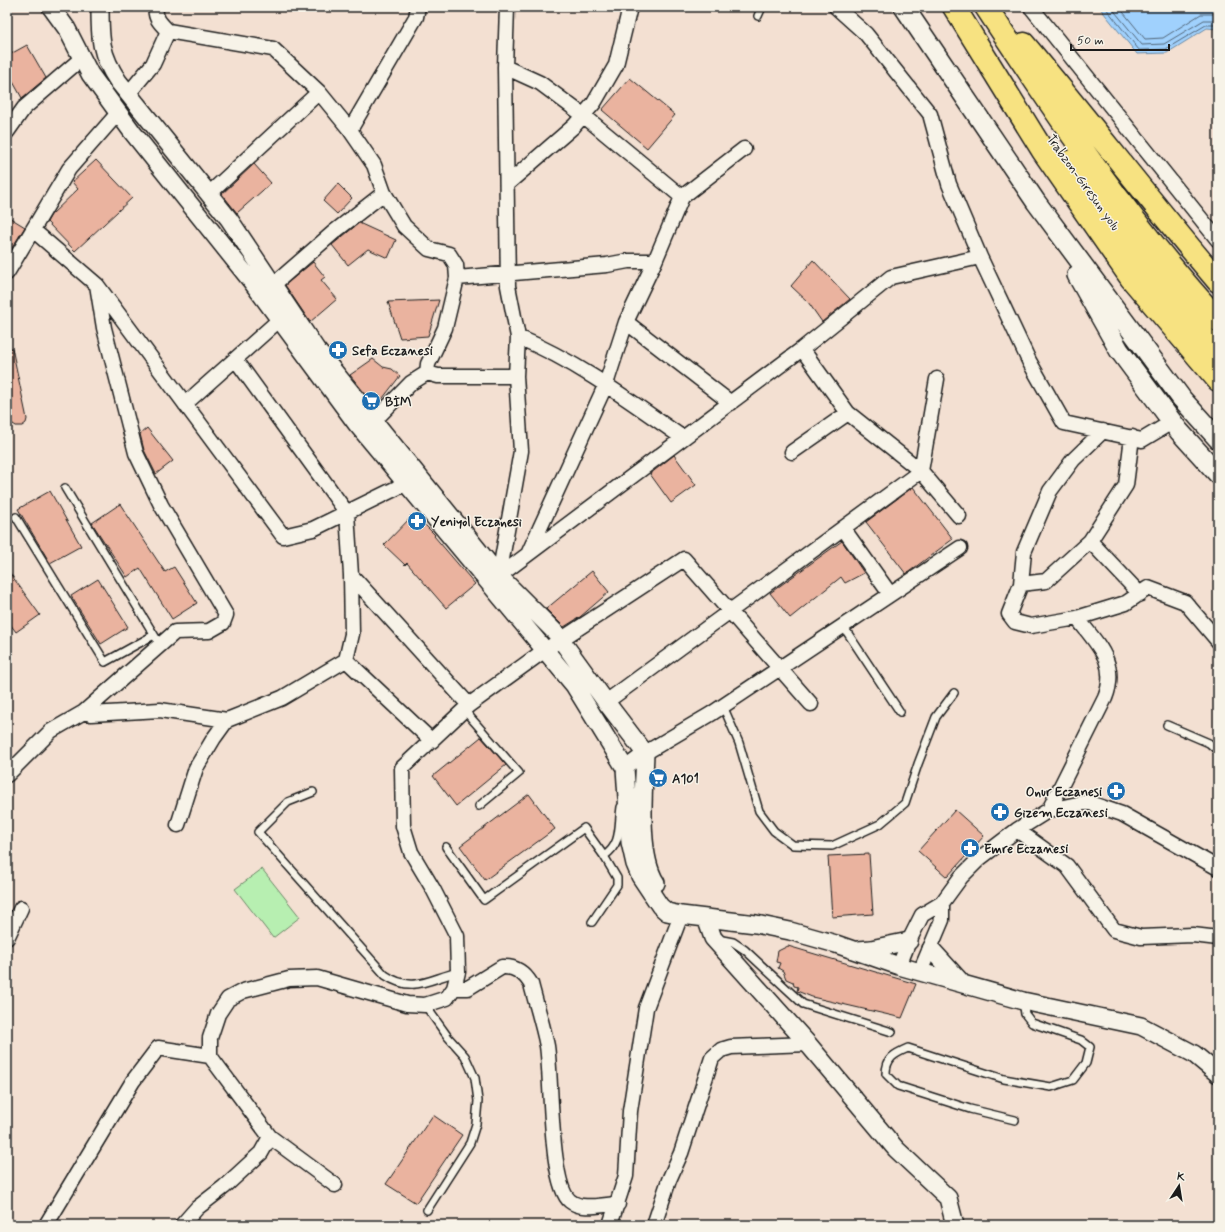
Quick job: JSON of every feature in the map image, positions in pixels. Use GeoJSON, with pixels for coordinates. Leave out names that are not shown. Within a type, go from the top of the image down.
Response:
{"type":"FeatureCollection","features":[{"type":"Feature","properties":{"kind":"highway","name":"Trabzon-Giresun yolu"},"geometry":{"type":"LineString","coordinates":[[955,7],[1119,214],[1218,320]]}},
{"type":"Feature","properties":{"kind":"highway"},"geometry":{"type":"LineString","coordinates":[[955,7],[1043,151],[1131,278],[1218,380]]}},
{"type":"Feature","properties":{"kind":"highway","name":"Trabzon-Giresun yolu"},"geometry":{"type":"LineString","coordinates":[[986,7],[1037,84],[1183,314],[1218,352]]}},
{"type":"Feature","properties":{"kind":"highway"},"geometry":{"type":"LineString","coordinates":[[993,7],[1083,113],[1169,224],[1218,281]]}},
{"type":"Feature","properties":{"kind":"main road"},"geometry":{"type":"LineString","coordinates":[[904,7],[1036,202],[1182,400],[1218,439]]}},
{"type":"Feature","properties":{"kind":"main road"},"geometry":{"type":"LineString","coordinates":[[1036,202],[1119,350],[1172,422],[1218,474]]}},
{"type":"Feature","properties":{"kind":"street"},"geometry":{"type":"LineString","coordinates":[[52,7],[67,28],[90,74],[118,113],[252,282],[356,423],[413,480],[499,576],[561,640],[645,753],[643,805],[646,860],[651,876],[680,914]]}},
{"type":"Feature","properties":{"kind":"street"},"geometry":{"type":"LineString","coordinates":[[100,7],[100,44],[107,66],[229,219],[316,350],[374,421],[413,480],[574,685],[625,768],[630,842],[635,864],[640,876],[660,906],[667,912],[756,924],[790,931],[899,966],[1022,1001],[1141,1026],[1194,1054],[1218,1074]]}},
{"type":"Feature","properties":{"kind":"street"},"geometry":{"type":"LineString","coordinates":[[156,7],[156,15],[159,22],[168,31],[273,49],[319,92],[350,130],[374,165],[384,193],[404,226],[429,249],[449,254],[456,265],[457,278],[445,328],[428,364],[427,373]]}},
{"type":"Feature","properties":{"kind":"street"},"geometry":{"type":"LineString","coordinates":[[350,130],[416,17],[418,7]]}},
{"type":"Feature","properties":{"kind":"street"},"geometry":{"type":"LineString","coordinates":[[499,576],[521,451],[516,376],[518,337],[508,286],[505,67],[507,7]]}},
{"type":"Feature","properties":{"kind":"street"},"geometry":{"type":"LineString","coordinates":[[507,184],[574,126],[594,103],[616,65],[630,7]]}},
{"type":"Feature","properties":{"kind":"street"},"geometry":{"type":"LineString","coordinates":[[836,7],[866,34],[930,114],[949,184],[980,257],[1029,361],[1064,423],[1142,440],[1172,422]]}},
{"type":"Feature","properties":{"kind":"street"},"geometry":{"type":"LineString","coordinates":[[1031,7],[1218,240]]}},
{"type":"Feature","properties":{"kind":"street"},"geometry":{"type":"LineString","coordinates":[[128,94],[153,64],[168,31]]}},
{"type":"Feature","properties":{"kind":"street"},"geometry":{"type":"LineString","coordinates":[[7,132],[24,108],[82,58]]}},
{"type":"Feature","properties":{"kind":"street"},"geometry":{"type":"LineString","coordinates":[[505,67],[540,83],[583,115],[682,197]]}},
{"type":"Feature","properties":{"kind":"street"},"geometry":{"type":"LineString","coordinates":[[209,194],[319,92]]}},
{"type":"Feature","properties":{"kind":"street"},"geometry":{"type":"LineString","coordinates":[[7,273],[69,169],[118,113]]}},
{"type":"Feature","properties":{"kind":"street"},"geometry":{"type":"LineString","coordinates":[[528,555],[606,384],[626,322],[655,261],[682,197],[744,149]]}},
{"type":"Feature","properties":{"kind":"street"},"geometry":{"type":"LineString","coordinates":[[273,285],[334,232],[384,193]]}},
{"type":"Feature","properties":{"kind":"street"},"geometry":{"type":"LineString","coordinates":[[33,230],[97,285],[283,536],[313,529],[413,480]]}},
{"type":"Feature","properties":{"kind":"street"},"geometry":{"type":"LineString","coordinates":[[499,576],[802,349],[891,277],[980,257]]}},
{"type":"Feature","properties":{"kind":"street"},"geometry":{"type":"LineString","coordinates":[[457,278],[508,272],[607,266],[628,261],[655,261]]}},
{"type":"Feature","properties":{"kind":"street"},"geometry":{"type":"LineString","coordinates":[[7,775],[51,731],[84,712],[157,640],[175,632],[209,631],[223,623],[226,615],[161,505],[136,453],[104,328],[97,285]]}},
{"type":"Feature","properties":{"kind":"street"},"geometry":{"type":"LineString","coordinates":[[185,404],[279,320]]}},
{"type":"Feature","properties":{"kind":"street"},"geometry":{"type":"LineString","coordinates":[[626,322],[731,403]]}},
{"type":"Feature","properties":{"kind":"street"},"geometry":{"type":"LineString","coordinates":[[518,337],[548,350],[606,384],[683,438]]}},
{"type":"Feature","properties":{"kind":"street"},"geometry":{"type":"LineString","coordinates":[[802,349],[848,413],[921,471],[959,516]]}},
{"type":"Feature","properties":{"kind":"street"},"geometry":{"type":"LineString","coordinates":[[178,825],[196,768],[214,738],[228,720],[282,698],[346,660],[352,634],[351,575],[347,513],[236,360]]}},
{"type":"Feature","properties":{"kind":"street"},"geometry":{"type":"LineString","coordinates":[[374,421],[411,383],[427,373],[438,376],[516,376]]}},
{"type":"Feature","properties":{"kind":"street"},"geometry":{"type":"LineString","coordinates":[[606,702],[921,471],[937,379]]}},
{"type":"Feature","properties":{"kind":"street"},"geometry":{"type":"LineString","coordinates":[[792,452],[848,413]]}},
{"type":"Feature","properties":{"kind":"street"},"geometry":{"type":"LineString","coordinates":[[1103,431],[1073,460],[1050,491],[1024,552],[1021,584],[1008,614],[1015,622],[1031,626],[1077,618],[1126,603],[1148,588],[1185,602],[1218,641]]}},
{"type":"Feature","properties":{"kind":"street"},"geometry":{"type":"LineString","coordinates":[[1021,584],[1046,580],[1090,541],[1126,485],[1132,437]]}},
{"type":"Feature","properties":{"kind":"street"},"geometry":{"type":"LineString","coordinates":[[843,528],[890,594]]}},
{"type":"Feature","properties":{"kind":"street"},"geometry":{"type":"LineString","coordinates":[[1090,541],[1140,594]]}},
{"type":"Feature","properties":{"kind":"street"},"geometry":{"type":"LineString","coordinates":[[625,768],[645,753],[723,706],[960,548]]}},
{"type":"Feature","properties":{"kind":"street"},"geometry":{"type":"LineString","coordinates":[[335,1185],[270,1137],[210,1056],[210,1038],[218,1014],[228,999],[244,991],[289,979],[317,978],[407,1004],[425,1006],[447,998],[454,988],[458,972],[457,936],[433,889],[411,852],[403,826],[402,768],[432,742],[467,708],[545,650],[684,560],[778,669],[811,704]]}},
{"type":"Feature","properties":{"kind":"street"},"geometry":{"type":"LineString","coordinates":[[351,575],[467,708]]}},
{"type":"Feature","properties":{"kind":"street"},"geometry":{"type":"LineString","coordinates":[[1050,810],[1105,698],[1110,682],[1106,657],[1077,618]]}},
{"type":"Feature","properties":{"kind":"street"},"geometry":{"type":"LineString","coordinates":[[346,660],[432,742]]}},
{"type":"Feature","properties":{"kind":"street"},"geometry":{"type":"LineString","coordinates":[[84,712],[91,714],[160,710],[228,720]]}},
{"type":"Feature","properties":{"kind":"street"},"geometry":{"type":"LineString","coordinates":[[899,966],[922,915],[942,903],[961,877],[978,859],[1017,830],[1050,810],[1087,802],[1122,814],[1218,868]]}},
{"type":"Feature","properties":{"kind":"street"},"geometry":{"type":"LineString","coordinates":[[1017,830],[1067,866],[1114,930],[1141,937],[1193,935],[1218,938]]}},
{"type":"Feature","properties":{"kind":"street"},"geometry":{"type":"LineString","coordinates":[[920,972],[942,920],[942,903]]}},
{"type":"Feature","properties":{"kind":"street"},"geometry":{"type":"LineString","coordinates":[[7,938],[21,908]]}},
{"type":"Feature","properties":{"kind":"street"},"geometry":{"type":"LineString","coordinates":[[610,1225],[626,1176],[630,1111],[646,1008],[680,914]]}},
{"type":"Feature","properties":{"kind":"street"},"geometry":{"type":"LineString","coordinates":[[706,918],[713,938],[808,1044],[896,1149],[948,1198],[955,1225]]}},
{"type":"Feature","properties":{"kind":"street"},"geometry":{"type":"LineString","coordinates":[[853,950],[871,949],[909,941],[931,949],[962,984]]}},
{"type":"Feature","properties":{"kind":"street"},"geometry":{"type":"LineString","coordinates":[[454,988],[468,988],[502,967],[517,969],[528,978],[531,984],[547,1046],[552,1095],[552,1141],[563,1191],[570,1201],[579,1205],[592,1206],[618,1204]]}},
{"type":"Feature","properties":{"kind":"street"},"geometry":{"type":"LineString","coordinates":[[654,1225],[669,1180],[681,1153],[712,1058],[721,1050],[731,1047],[808,1044]]}},
{"type":"Feature","properties":{"kind":"street"},"geometry":{"type":"LineString","coordinates":[[46,1225],[133,1081],[158,1048],[210,1056]]}},
{"type":"Feature","properties":{"kind":"street"},"geometry":{"type":"LineString","coordinates":[[182,1225],[197,1208],[224,1187],[261,1153],[270,1137]]}},
{"type":"Feature","properties":{"kind":"lane"},"geometry":{"type":"LineString","coordinates":[[758,16],[762,7]]}},
{"type":"Feature","properties":{"kind":"lane"},"geometry":{"type":"LineString","coordinates":[[16,517],[105,662],[157,640],[65,488]]}},
{"type":"Feature","properties":{"kind":"lane"},"geometry":{"type":"LineString","coordinates":[[844,626],[900,712]]}},
{"type":"Feature","properties":{"kind":"lane"},"geometry":{"type":"LineString","coordinates":[[723,706],[739,743],[759,811],[770,826],[774,831],[793,845],[832,846],[880,824],[905,803],[936,717],[954,693]]}},
{"type":"Feature","properties":{"kind":"lane"},"geometry":{"type":"LineString","coordinates":[[467,708],[519,773],[479,806]]}},
{"type":"Feature","properties":{"kind":"lane"},"geometry":{"type":"LineString","coordinates":[[1167,725],[1209,743],[1218,751]]}},
{"type":"Feature","properties":{"kind":"lane"},"geometry":{"type":"LineString","coordinates":[[604,856],[613,850],[616,843],[622,801],[622,773],[625,768]]}},
{"type":"Feature","properties":{"kind":"lane"},"geometry":{"type":"LineString","coordinates":[[314,792],[288,802],[258,832],[385,975],[393,980],[410,985],[419,984],[458,972]]}},
{"type":"Feature","properties":{"kind":"lane"},"geometry":{"type":"LineString","coordinates":[[446,847],[484,900],[584,828],[604,856],[617,878],[617,885],[611,896],[592,922]]}},
{"type":"Feature","properties":{"kind":"lane"},"geometry":{"type":"LineString","coordinates":[[713,938],[733,942],[746,950],[803,1004],[892,1032]]}},
{"type":"Feature","properties":{"kind":"lane"},"geometry":{"type":"LineString","coordinates":[[1015,1120],[970,1109],[898,1086],[886,1074],[886,1064],[894,1054],[908,1048],[1004,1079],[1051,1087],[1074,1080],[1086,1062],[1090,1047],[1081,1040],[1032,1023],[1025,1014],[1022,1001]]}},
{"type":"Feature","properties":{"kind":"lane"},"geometry":{"type":"LineString","coordinates":[[425,1006],[448,1037],[465,1056],[474,1078],[478,1102],[476,1124],[470,1143],[427,1210]]}},
{"type":"Feature","properties":{"kind":"green space"},"geometry":{"type":"Polygon","coordinates":[[[262,869],[300,917],[273,938],[235,889],[262,869]]]}},
{"type":"Feature","properties":{"kind":"water"},"geometry":{"type":"Polygon","coordinates":[[[1099,7],[1218,7],[1218,29],[1207,28],[1167,53],[1137,54],[1099,7]]]}},
{"type":"Feature","properties":{"kind":"building"},"geometry":{"type":"Polygon","coordinates":[[[27,45],[46,78],[22,98],[7,71],[7,56],[27,45]]]}},
{"type":"Feature","properties":{"kind":"building"},"geometry":{"type":"Polygon","coordinates":[[[630,78],[675,115],[647,148],[602,110],[630,78]]]}},
{"type":"Feature","properties":{"kind":"building"},"geometry":{"type":"Polygon","coordinates":[[[96,160],[132,198],[75,251],[47,222],[51,215],[78,189],[72,182],[96,160]]]}},
{"type":"Feature","properties":{"kind":"building"},"geometry":{"type":"Polygon","coordinates":[[[254,164],[271,183],[237,213],[222,194],[254,164]]]}},
{"type":"Feature","properties":{"kind":"building"},"geometry":{"type":"Polygon","coordinates":[[[338,184],[352,198],[337,214],[323,201],[338,184]]]}},
{"type":"Feature","properties":{"kind":"building"},"geometry":{"type":"Polygon","coordinates":[[[7,216],[25,227],[7,256],[7,216]]]}},
{"type":"Feature","properties":{"kind":"building"},"geometry":{"type":"Polygon","coordinates":[[[359,223],[396,240],[388,258],[368,249],[348,265],[332,245],[359,223]]]}},
{"type":"Feature","properties":{"kind":"building"},"geometry":{"type":"Polygon","coordinates":[[[813,260],[850,299],[822,322],[808,302],[791,286],[813,260]]]}},
{"type":"Feature","properties":{"kind":"building"},"geometry":{"type":"Polygon","coordinates":[[[313,262],[325,277],[321,280],[337,299],[310,322],[285,285],[313,262]]]}},
{"type":"Feature","properties":{"kind":"building"},"geometry":{"type":"Polygon","coordinates":[[[439,300],[428,336],[400,338],[388,302],[439,300]]]}},
{"type":"Feature","properties":{"kind":"building"},"geometry":{"type":"Polygon","coordinates":[[[12,348],[27,419],[26,423],[22,426],[16,426],[7,420],[7,349],[12,348]]]}},
{"type":"Feature","properties":{"kind":"building"},"geometry":{"type":"Polygon","coordinates":[[[373,359],[383,367],[392,369],[400,376],[376,407],[350,375],[373,359]]]}},
{"type":"Feature","properties":{"kind":"building"},"geometry":{"type":"Polygon","coordinates":[[[147,428],[173,461],[156,474],[144,450],[140,434],[147,428]]]}},
{"type":"Feature","properties":{"kind":"building"},"geometry":{"type":"Polygon","coordinates":[[[674,455],[696,485],[671,503],[650,474],[674,455]]]}},
{"type":"Feature","properties":{"kind":"building"},"geometry":{"type":"Polygon","coordinates":[[[913,487],[953,539],[906,574],[866,522],[913,487]]]}},
{"type":"Feature","properties":{"kind":"building"},"geometry":{"type":"Polygon","coordinates":[[[50,491],[81,546],[50,563],[18,509],[50,491]]]}},
{"type":"Feature","properties":{"kind":"building"},"geometry":{"type":"Polygon","coordinates":[[[120,504],[165,572],[174,567],[197,603],[172,619],[140,568],[127,577],[92,523],[120,504]]]}},
{"type":"Feature","properties":{"kind":"building"},"geometry":{"type":"Polygon","coordinates":[[[414,514],[435,535],[434,536],[475,584],[446,608],[407,563],[405,565],[384,545],[414,514]]]}},
{"type":"Feature","properties":{"kind":"building"},"geometry":{"type":"Polygon","coordinates":[[[842,541],[864,573],[845,583],[841,577],[790,618],[770,593],[842,541]]]}},
{"type":"Feature","properties":{"kind":"building"},"geometry":{"type":"Polygon","coordinates":[[[7,569],[40,615],[16,632],[7,620],[7,569]]]}},
{"type":"Feature","properties":{"kind":"building"},"geometry":{"type":"Polygon","coordinates":[[[592,571],[609,592],[580,617],[564,627],[546,609],[592,571]]]}},
{"type":"Feature","properties":{"kind":"building"},"geometry":{"type":"Polygon","coordinates":[[[98,579],[128,627],[101,644],[71,596],[98,579]]]}},
{"type":"Feature","properties":{"kind":"building"},"geometry":{"type":"Polygon","coordinates":[[[481,737],[506,765],[456,806],[433,776],[481,737]]]}},
{"type":"Feature","properties":{"kind":"building"},"geometry":{"type":"Polygon","coordinates":[[[529,794],[555,829],[485,880],[460,846],[529,794]]]}},
{"type":"Feature","properties":{"kind":"building"},"geometry":{"type":"Polygon","coordinates":[[[955,810],[984,836],[947,877],[918,851],[955,810]]]}},
{"type":"Feature","properties":{"kind":"building"},"geometry":{"type":"Polygon","coordinates":[[[869,854],[873,914],[832,917],[828,856],[869,854]]]}},
{"type":"Feature","properties":{"kind":"building"},"geometry":{"type":"Polygon","coordinates":[[[788,946],[916,984],[902,1018],[812,997],[797,991],[798,987],[794,986],[793,982],[786,979],[783,971],[778,968],[780,963],[776,962],[778,951],[788,946]]]}},
{"type":"Feature","properties":{"kind":"building"},"geometry":{"type":"Polygon","coordinates":[[[433,1115],[462,1135],[416,1203],[386,1184],[433,1115]]]}},
{"type":"Feature","properties":{"kind":"place","name":"Sefa Eczanesi"},"geometry":{"type":"Point","coordinates":[338,350]}},
{"type":"Feature","properties":{"kind":"place","name":"BİM"},"geometry":{"type":"Point","coordinates":[371,401]}},
{"type":"Feature","properties":{"kind":"place","name":"Yeniyol Eczanesi"},"geometry":{"type":"Point","coordinates":[417,521]}},
{"type":"Feature","properties":{"kind":"place","name":"A101"},"geometry":{"type":"Point","coordinates":[658,778]}},
{"type":"Feature","properties":{"kind":"place","name":"Onur Eczanesi"},"geometry":{"type":"Point","coordinates":[1116,791]}},
{"type":"Feature","properties":{"kind":"place","name":"Gizem Eczanesi"},"geometry":{"type":"Point","coordinates":[1000,812]}},
{"type":"Feature","properties":{"kind":"place","name":"Emre Eczanesi"},"geometry":{"type":"Point","coordinates":[970,848]}}]}
